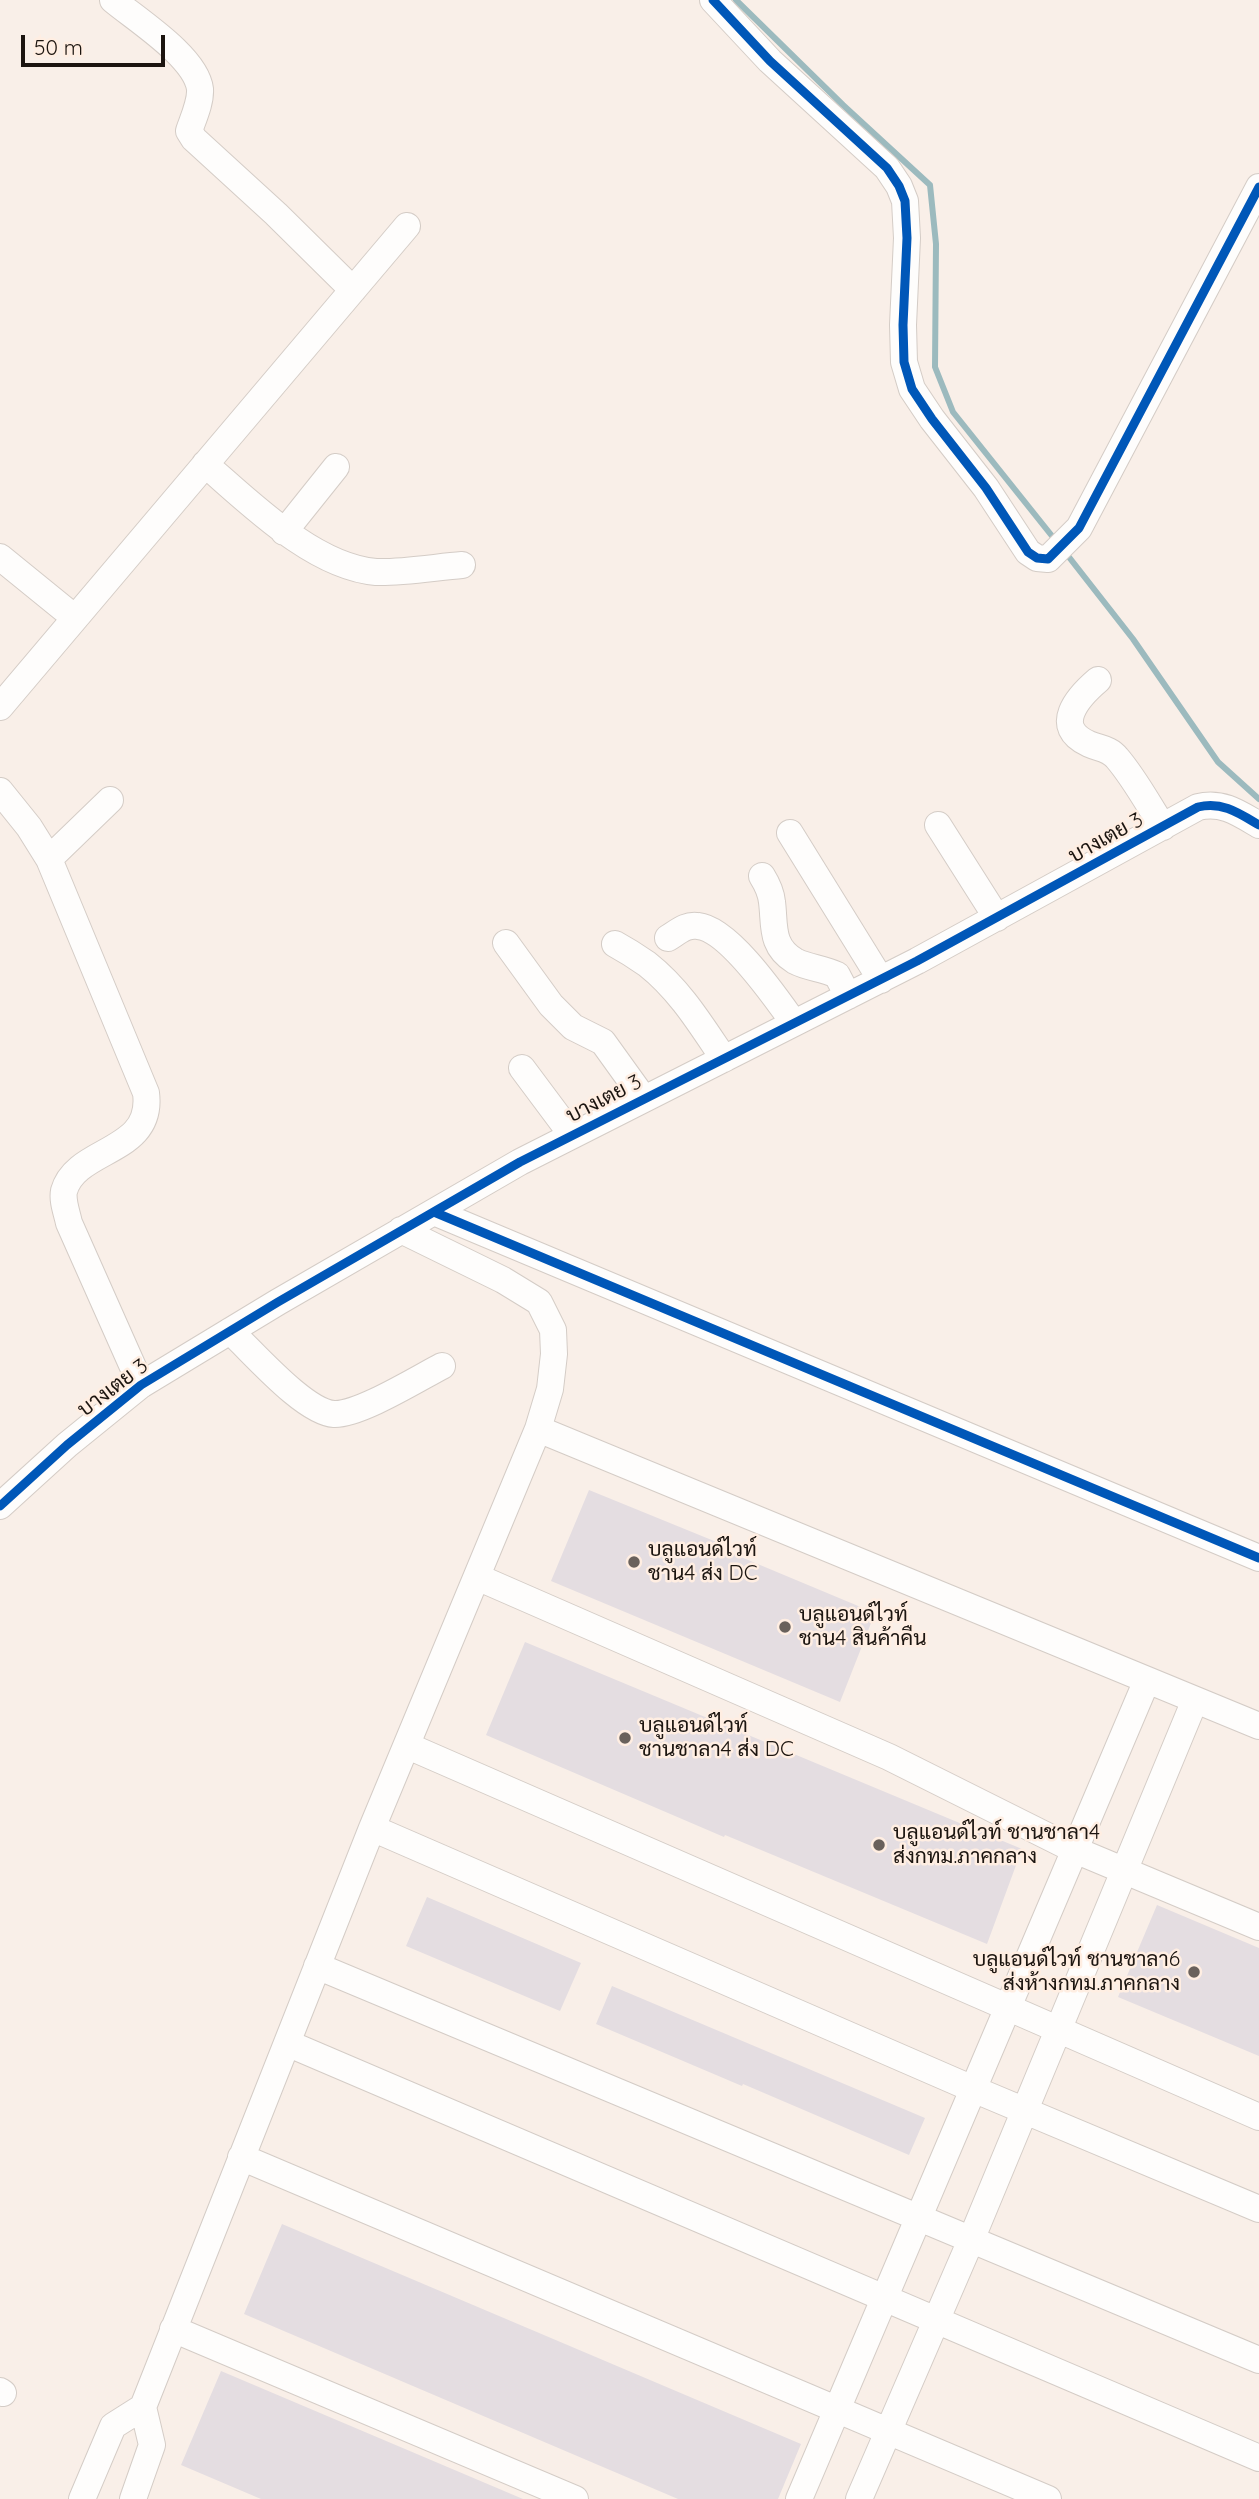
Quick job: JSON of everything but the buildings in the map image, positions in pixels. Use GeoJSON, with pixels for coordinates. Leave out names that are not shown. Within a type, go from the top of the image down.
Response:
{"type":"FeatureCollection","features":[{"type":"Feature","properties":{"kind":"street"},"geometry":{"type":"LineString","coordinates":[[113,0],[180,56],[195,75],[200,96],[189,131],[194,139],[353,290]]}},
{"type":"Feature","properties":{"kind":"street"},"geometry":{"type":"LineString","coordinates":[[713,0],[770,61],[887,168],[899,186],[905,201],[908,237],[903,326],[904,362],[912,389],[986,488],[1028,552],[1037,558],[1048,559],[1070,540],[1094,504],[1259,187]]}},
{"type":"Feature","properties":{"kind":"street"},"geometry":{"type":"LineString","coordinates":[[0,707],[407,226]]}},
{"type":"Feature","properties":{"kind":"street"},"geometry":{"type":"LineString","coordinates":[[205,464],[284,532],[347,565],[376,572],[462,565]]}},
{"type":"Feature","properties":{"kind":"street"},"geometry":{"type":"LineString","coordinates":[[284,532],[336,467]]}},
{"type":"Feature","properties":{"kind":"street"},"geometry":{"type":"LineString","coordinates":[[0,557],[75,618]]}},
{"type":"Feature","properties":{"kind":"street"},"geometry":{"type":"LineString","coordinates":[[1098,680],[1069,714],[1070,727],[1088,744],[1104,748],[1116,756],[1163,827]]}},
{"type":"Feature","properties":{"kind":"street"},"geometry":{"type":"LineString","coordinates":[[0,791],[29,827],[49,859],[146,1093],[147,1105],[138,1130],[78,1171],[64,1191],[69,1223],[141,1385]]}},
{"type":"Feature","properties":{"kind":"street"},"geometry":{"type":"LineString","coordinates":[[49,859],[110,800]]}},
{"type":"Feature","properties":{"kind":"street","name":"บางเตย 3"},"geometry":{"type":"LineString","coordinates":[[0,1506],[67,1445],[141,1385],[520,1162],[998,918],[1198,807],[1213,804],[1233,810],[1259,825]]}},
{"type":"Feature","properties":{"kind":"street"},"geometry":{"type":"LineString","coordinates":[[938,825],[998,918]]}},
{"type":"Feature","properties":{"kind":"street"},"geometry":{"type":"LineString","coordinates":[[790,833],[881,979]]}},
{"type":"Feature","properties":{"kind":"street"},"geometry":{"type":"LineString","coordinates":[[762,876],[770,891],[774,935],[781,947],[793,960],[837,975],[848,996]]}},
{"type":"Feature","properties":{"kind":"street"},"geometry":{"type":"LineString","coordinates":[[668,939],[685,927],[697,925],[711,929],[730,944],[794,1023]]}},
{"type":"Feature","properties":{"kind":"street"},"geometry":{"type":"LineString","coordinates":[[506,943],[551,1005],[573,1027],[603,1042],[644,1099]]}},
{"type":"Feature","properties":{"kind":"street"},"geometry":{"type":"LineString","coordinates":[[615,944],[647,964],[671,986],[689,1006],[724,1059]]}},
{"type":"Feature","properties":{"kind":"street"},"geometry":{"type":"LineString","coordinates":[[522,1068],[572,1135]]}},
{"type":"Feature","properties":{"kind":"street"},"geometry":{"type":"LineString","coordinates":[[434,1212],[1259,1558]]}},
{"type":"Feature","properties":{"kind":"street"},"geometry":{"type":"LineString","coordinates":[[133,2499],[152,2445],[143,2407],[372,1828],[538,1429],[550,1389],[554,1354],[553,1330],[539,1303],[503,1280],[401,1230]]}},
{"type":"Feature","properties":{"kind":"street"},"geometry":{"type":"LineString","coordinates":[[230,1331],[307,1405],[333,1414],[361,1407],[442,1366]]}},
{"type":"Feature","properties":{"kind":"street"},"geometry":{"type":"LineString","coordinates":[[538,1429],[1259,1726]]}},
{"type":"Feature","properties":{"kind":"street"},"geometry":{"type":"LineString","coordinates":[[477,1577],[889,1757],[1075,1850],[1259,1927]]}},
{"type":"Feature","properties":{"kind":"street"},"geometry":{"type":"LineString","coordinates":[[799,2499],[1147,1680]]}},
{"type":"Feature","properties":{"kind":"street"},"geometry":{"type":"LineString","coordinates":[[859,2499],[971,2240],[1195,1700]]}},
{"type":"Feature","properties":{"kind":"street"},"geometry":{"type":"LineString","coordinates":[[408,1746],[1259,2117]]}},
{"type":"Feature","properties":{"kind":"street"},"geometry":{"type":"LineString","coordinates":[[372,1828],[973,2089],[1259,2209]]}},
{"type":"Feature","properties":{"kind":"street"},"geometry":{"type":"LineString","coordinates":[[317,1966],[1259,2360]]}},
{"type":"Feature","properties":{"kind":"street"},"geometry":{"type":"LineString","coordinates":[[287,2043],[1259,2458]]}},
{"type":"Feature","properties":{"kind":"street"},"geometry":{"type":"LineString","coordinates":[[241,2157],[1048,2499]]}},
{"type":"Feature","properties":{"kind":"street"},"geometry":{"type":"LineString","coordinates":[[173,2329],[575,2499]]}},
{"type":"Feature","properties":{"kind":"street"},"geometry":{"type":"LineString","coordinates":[[82,2499],[113,2426],[143,2407]]}},
{"type":"Feature","properties":{"kind":"waterway"},"geometry":{"type":"LineString","coordinates":[[736,0],[843,105],[930,185],[936,244],[935,367],[953,412],[1056,541]]}},
{"type":"Feature","properties":{"kind":"waterway"},"geometry":{"type":"LineString","coordinates":[[1065,552],[1133,639],[1218,762],[1259,799]]}},
{"type":"Feature","properties":{"kind":"cycle path"},"geometry":{"type":"LineString","coordinates":[[713,0],[770,61],[887,168],[899,186],[905,201],[907,238],[904,362],[912,389],[986,488],[1028,552],[1037,558],[1048,559],[1079,528],[1259,187]]}},
{"type":"Feature","properties":{"kind":"cycle path"},"geometry":{"type":"LineString","coordinates":[[0,1506],[67,1445],[141,1385],[520,1162],[917,961],[1198,807],[1223,807],[1259,825]]}},
{"type":"Feature","properties":{"kind":"cycle path"},"geometry":{"type":"LineString","coordinates":[[434,1212],[1259,1558]]}},
{"type":"Feature","properties":{"kind":"place","name":"บลูแอนด์ไวท์ ชาน4 ส่ง DC"},"geometry":{"type":"Point","coordinates":[634,1562]}},
{"type":"Feature","properties":{"kind":"place","name":"บลูแอนด์ไวท์ ชาน4 สินค้าคืน"},"geometry":{"type":"Point","coordinates":[785,1627]}},
{"type":"Feature","properties":{"kind":"place","name":"บลูแอนด์ไวท์ ชานชาลา4 ส่ง DC"},"geometry":{"type":"Point","coordinates":[625,1738]}},
{"type":"Feature","properties":{"kind":"place","name":"บลูแอนด์ไวท์ ชานชาลา4 ส่งกทม.ภาคกลาง"},"geometry":{"type":"Point","coordinates":[879,1845]}},
{"type":"Feature","properties":{"kind":"place","name":"บลูแอนด์ไวท์ ชานชาลา6 ส่งห้างกทม.ภาคกลาง"},"geometry":{"type":"Point","coordinates":[1194,1972]}}]}
